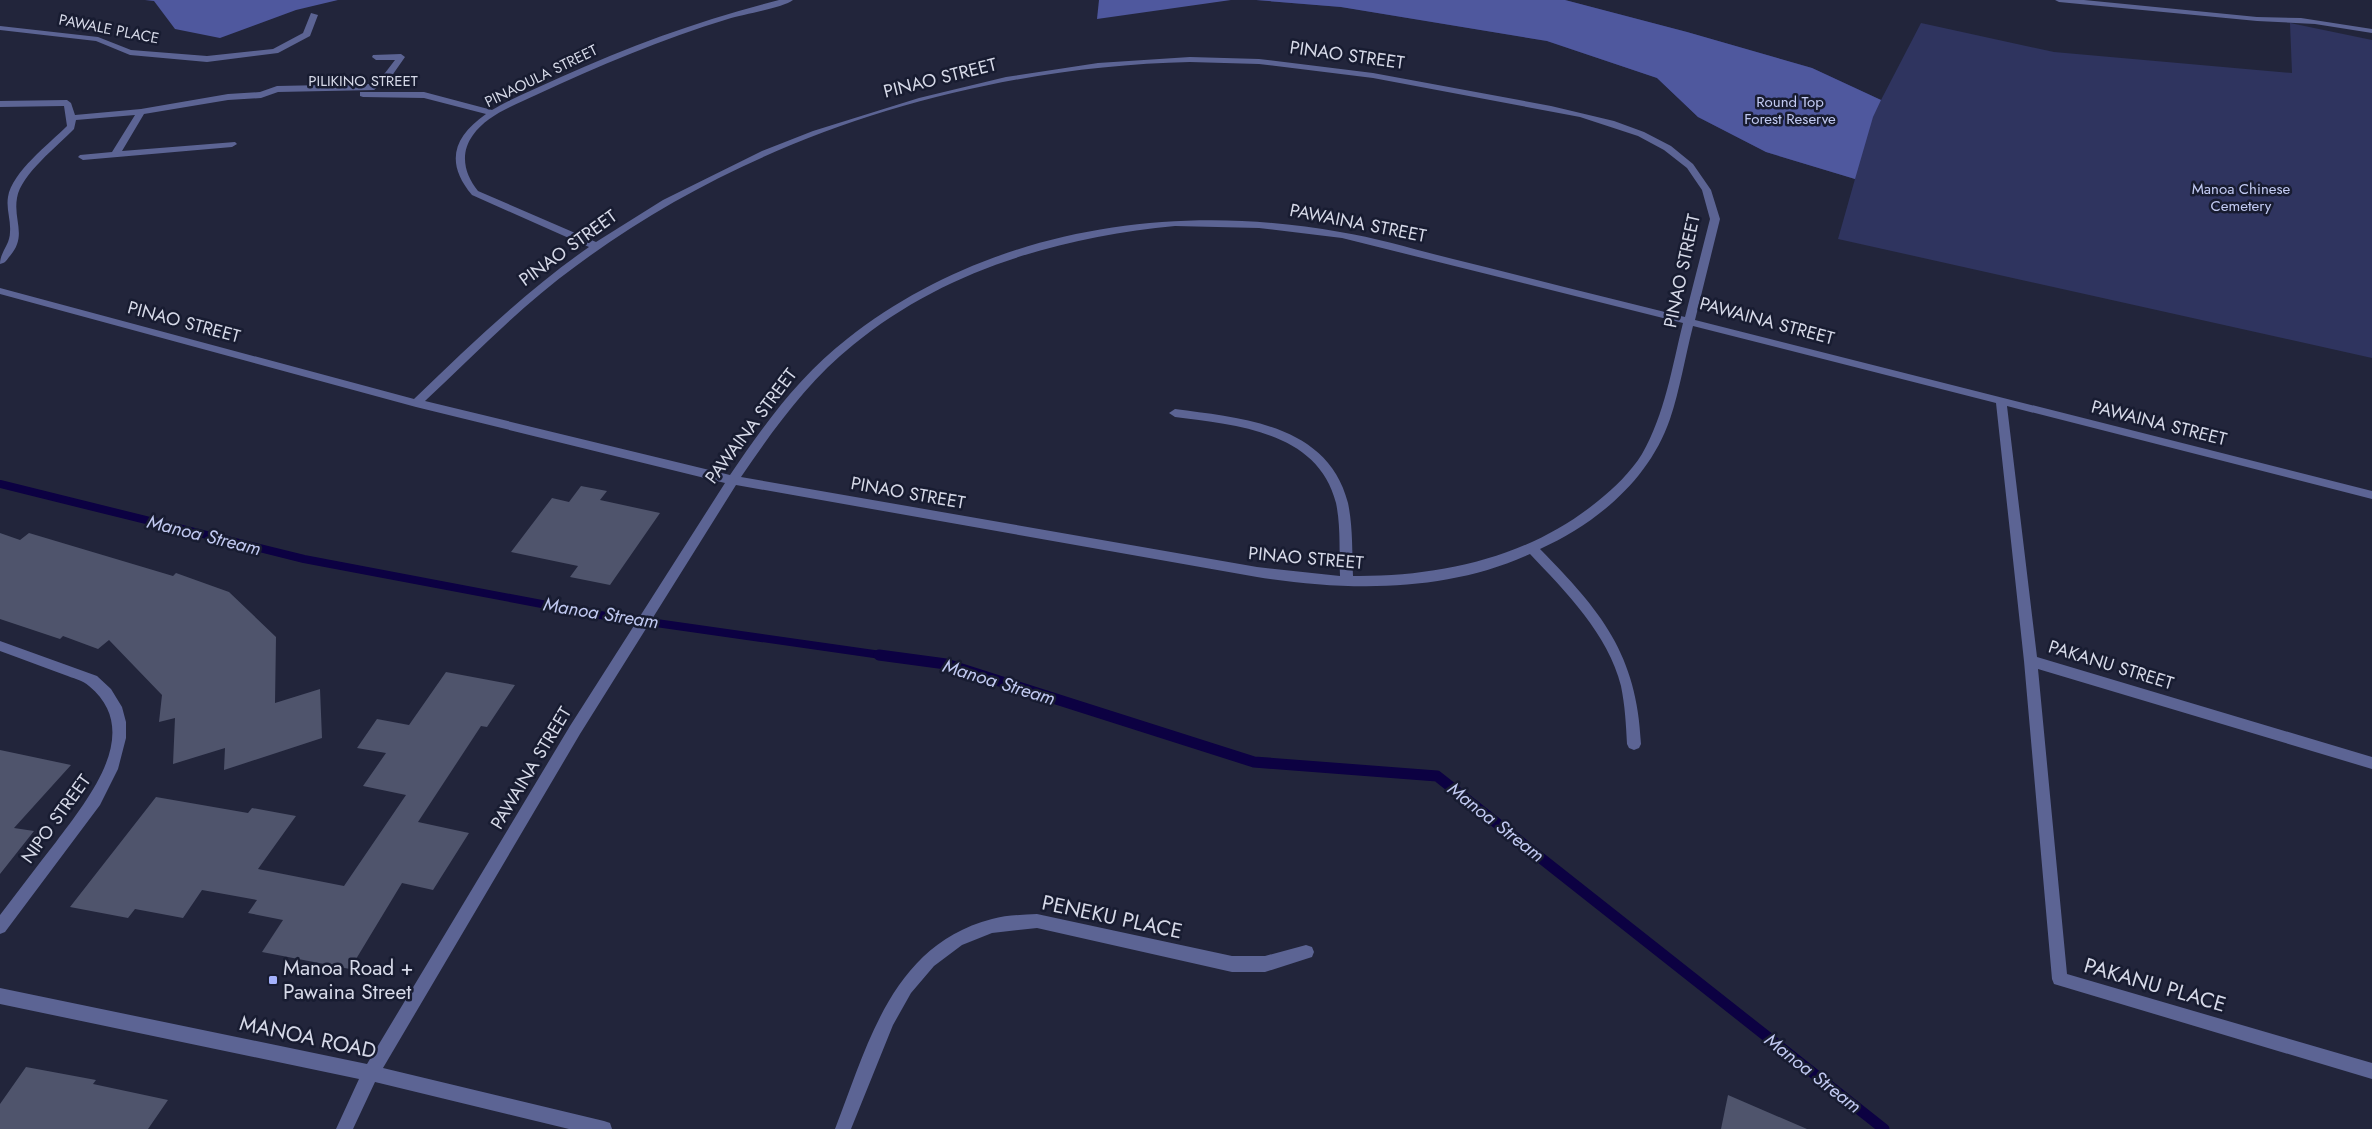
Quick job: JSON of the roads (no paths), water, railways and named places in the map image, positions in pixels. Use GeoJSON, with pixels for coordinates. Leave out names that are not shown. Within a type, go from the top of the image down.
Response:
{"type":"FeatureCollection","features":[{"type":"Feature","properties":{"kind":"street","name":"PINAOULA STREET"},"geometry":{"type":"LineString","coordinates":[[596,246],[475,193],[468,185],[460,167],[462,147],[475,127],[493,112],[585,69],[668,37],[789,0]]}},
{"type":"Feature","properties":{"kind":"street"},"geometry":{"type":"LineString","coordinates":[[2059,0],[2257,19],[2313,20],[2372,31]]}},
{"type":"Feature","properties":{"kind":"street","name":"PAWALE PLACE"},"geometry":{"type":"LineString","coordinates":[[0,28],[98,40],[130,52],[208,59],[275,51],[307,34],[314,15]]}},
{"type":"Feature","properties":{"kind":"street"},"geometry":{"type":"LineString","coordinates":[[72,118],[141,112],[228,97],[262,95],[277,89],[300,87],[374,87],[388,74],[400,57],[376,57]]}},
{"type":"Feature","properties":{"kind":"street","name":"PINAO STREET"},"geometry":{"type":"LineString","coordinates":[[0,291],[416,403],[732,480],[1295,578],[1347,581],[1410,578],[1447,573],[1482,564],[1531,547],[1574,526],[1600,507],[1622,487],[1640,465],[1654,442],[1664,419],[1715,219],[1713,205],[1701,180],[1691,167],[1664,146],[1631,129],[1593,117],[1369,74],[1250,61],[1158,60],[1089,66],[1020,77],[908,102],[831,126],[755,157],[681,194],[596,246],[540,288],[506,317],[416,403]]}},
{"type":"Feature","properties":{"kind":"street","name":"PILIKINO STREET"},"geometry":{"type":"LineString","coordinates":[[262,95],[424,95],[493,112]]}},
{"type":"Feature","properties":{"kind":"street"},"geometry":{"type":"LineString","coordinates":[[0,104],[67,102],[72,118],[71,127],[16,187],[12,204],[16,239],[6,256],[0,261]]}},
{"type":"Feature","properties":{"kind":"street"},"geometry":{"type":"LineString","coordinates":[[114,155],[141,112]]}},
{"type":"Feature","properties":{"kind":"street"},"geometry":{"type":"LineString","coordinates":[[83,157],[232,144]]}},
{"type":"Feature","properties":{"kind":"street","name":"PAWAINA STREET"},"geometry":{"type":"LineString","coordinates":[[344,1129],[371,1073],[615,666],[732,480],[781,413],[817,372],[858,335],[904,304],[953,278],[1005,257],[1059,241],[1115,230],[1172,223],[1229,222],[1286,226],[1342,235],[1690,320],[2000,402],[2372,495]]}},
{"type":"Feature","properties":{"kind":"street","name":"PAKANU STREET"},"geometry":{"type":"LineString","coordinates":[[2000,402],[2031,661],[2372,763]]}},
{"type":"Feature","properties":{"kind":"street"},"geometry":{"type":"LineString","coordinates":[[1175,413],[1257,425],[1295,441],[1311,452],[1323,465],[1340,494],[1343,510],[1347,581]]}},
{"type":"Feature","properties":{"kind":"street"},"geometry":{"type":"LineString","coordinates":[[1531,547],[1588,608],[1622,666],[1633,703],[1635,719],[1634,744]]}},
{"type":"Feature","properties":{"kind":"street","name":"NIPO STREET"},"geometry":{"type":"LineString","coordinates":[[0,646],[92,680],[104,689],[112,700],[120,728],[119,745],[114,763],[102,788],[0,927]]}},
{"type":"Feature","properties":{"kind":"street","name":"PAKANU PLACE"},"geometry":{"type":"LineString","coordinates":[[2031,661],[2060,979],[2372,1071]]}},
{"type":"Feature","properties":{"kind":"street","name":"PENEKU PLACE"},"geometry":{"type":"LineString","coordinates":[[843,1129],[892,1008],[903,989],[931,957],[948,944],[969,933],[1014,921],[1037,921],[1232,964],[1265,964],[1306,952]]}},
{"type":"Feature","properties":{"kind":"street","name":"MANOA ROAD"},"geometry":{"type":"LineString","coordinates":[[0,996],[371,1073],[604,1129]]}},
{"type":"Feature","properties":{"kind":"waterway","name":"Manoa Stream"},"geometry":{"type":"LineString","coordinates":[[0,484],[304,559],[600,615],[888,656]]}},
{"type":"Feature","properties":{"kind":"waterway","name":"Manoa Stream"},"geometry":{"type":"LineString","coordinates":[[879,655],[946,664],[1254,762],[1437,776],[1884,1129]]}},
{"type":"Feature","properties":{"kind":"place","name":"Manoa Road + Pawaina Street"},"geometry":{"type":"Point","coordinates":[273,980]}},
{"type":"Feature","properties":{"kind":"park label","name":"Round Top Forest Reserve"},"geometry":{"type":"Point","coordinates":[1790,110]}},
{"type":"Feature","properties":{"kind":"park label","name":"Manoa Chinese Cemetery"},"geometry":{"type":"Point","coordinates":[2241,198]}}]}
